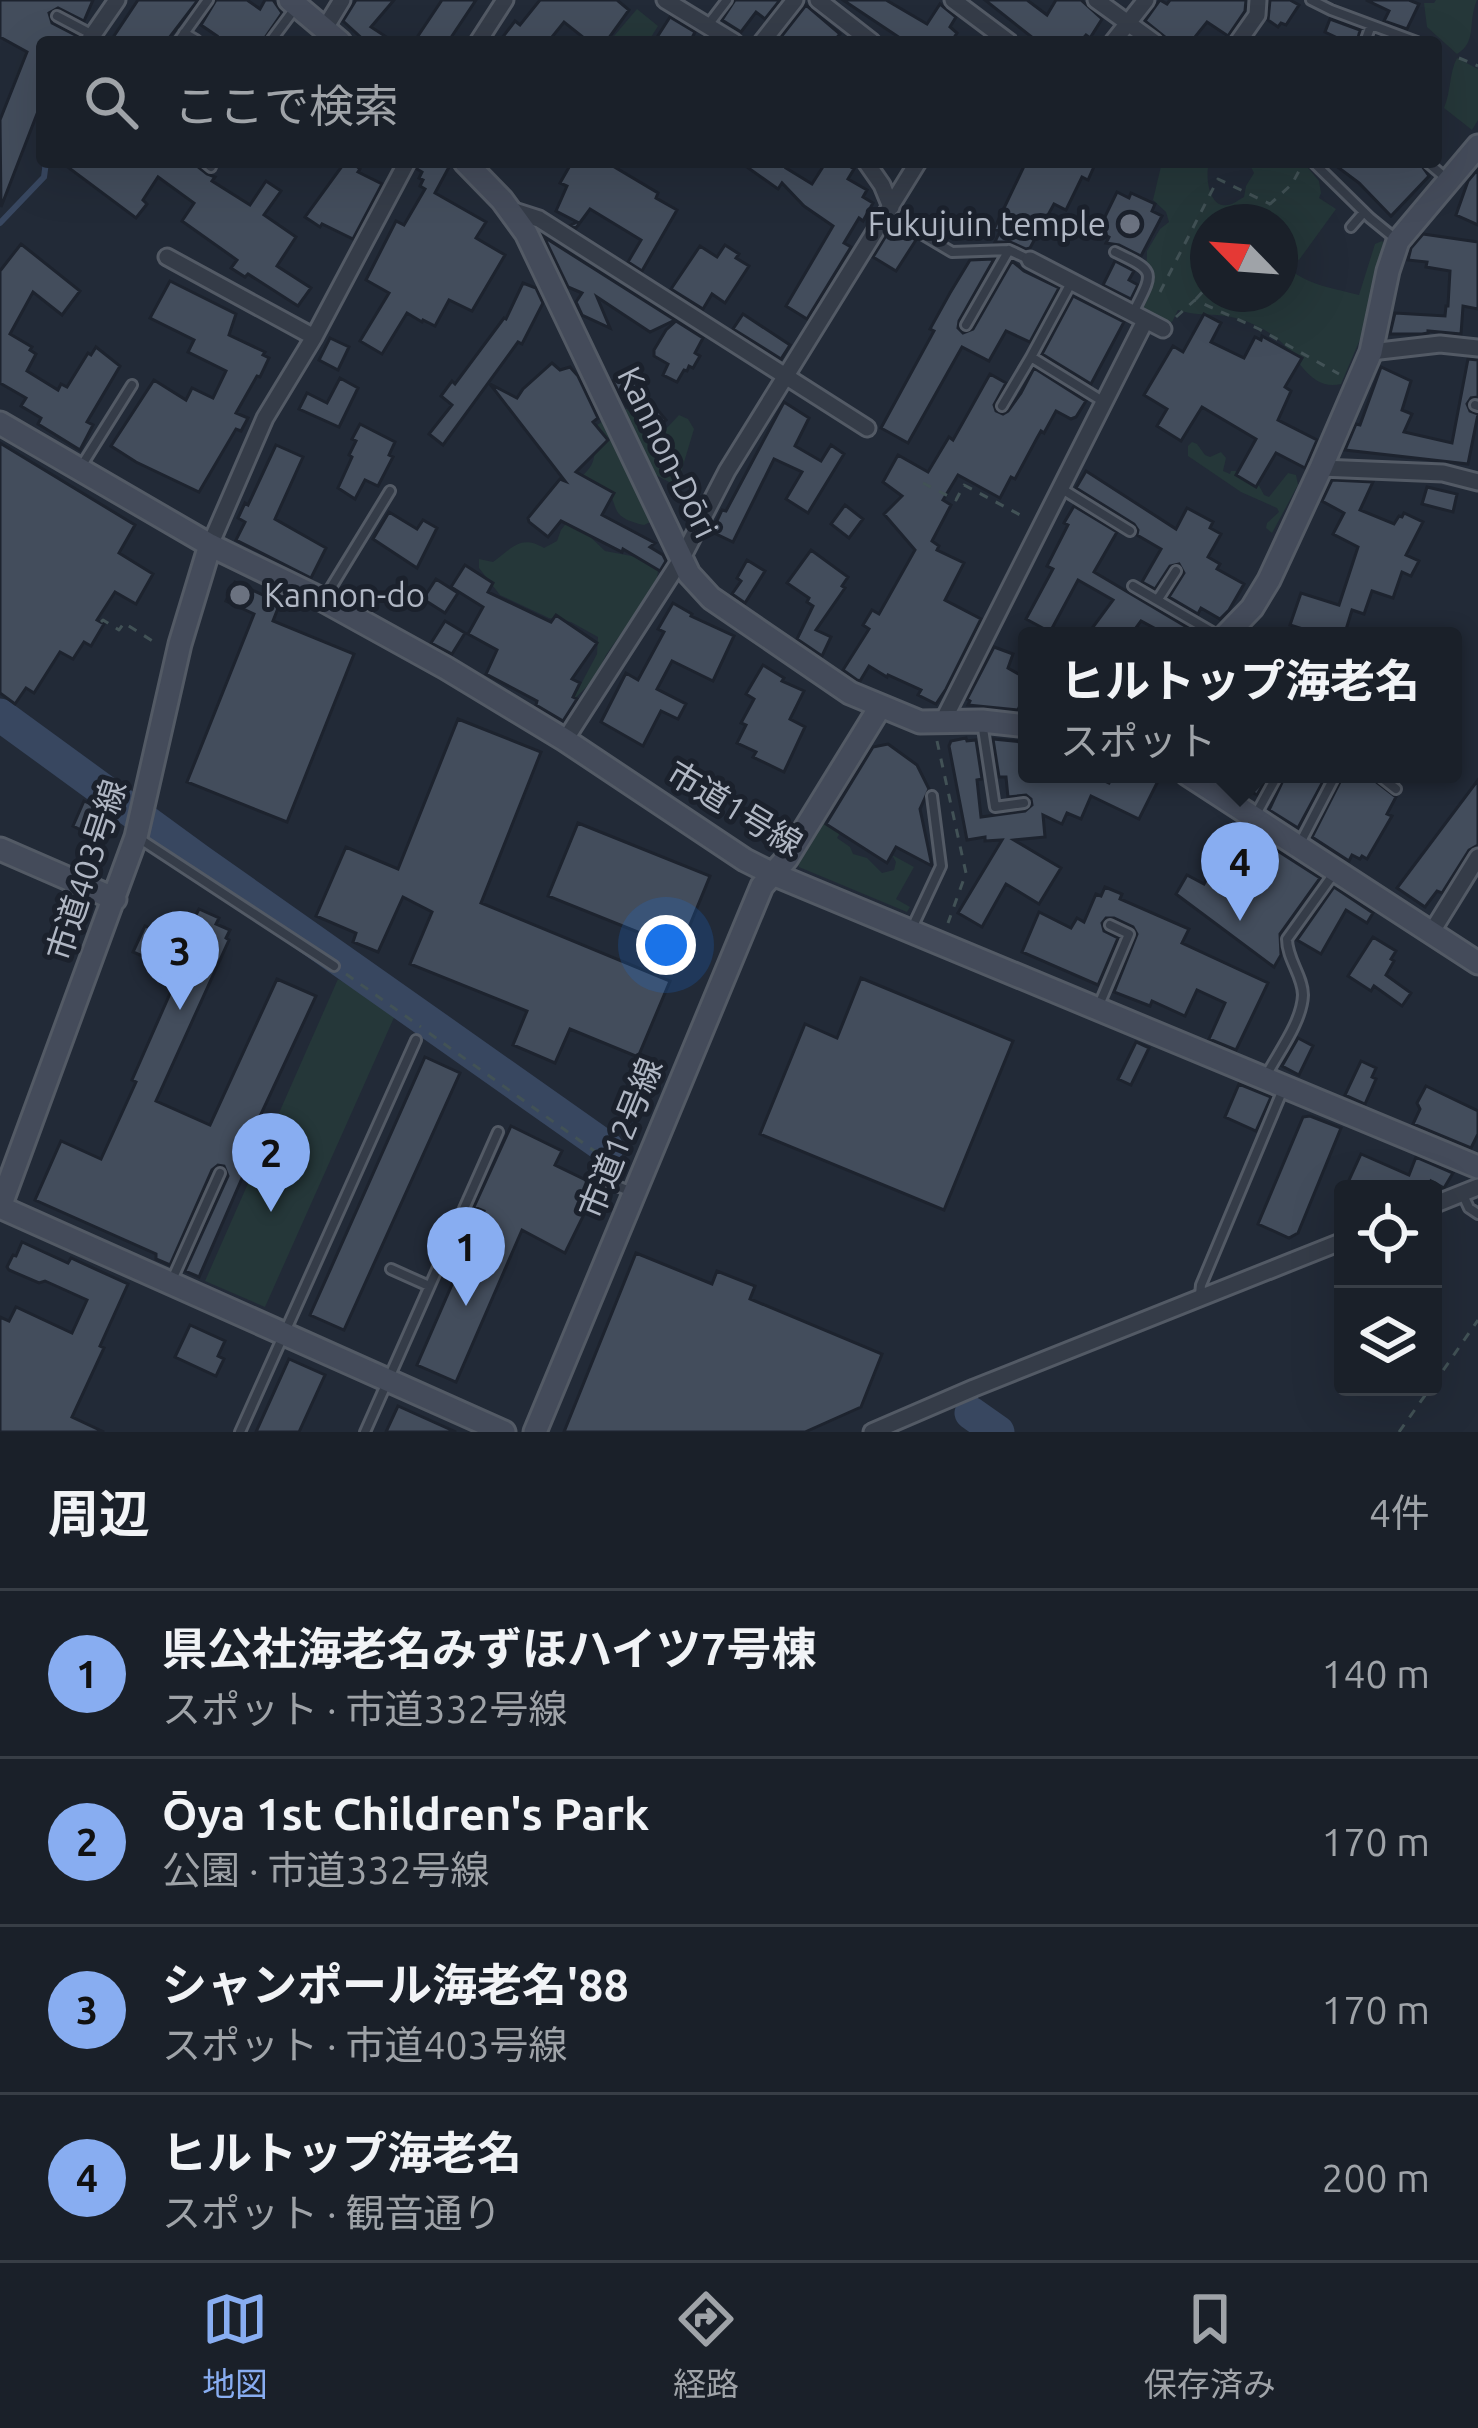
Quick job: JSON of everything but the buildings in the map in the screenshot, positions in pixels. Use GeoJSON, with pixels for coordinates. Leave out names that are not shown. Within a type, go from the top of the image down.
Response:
{"type":"FeatureCollection","features":[{"type":"Feature","properties":{"kind":"street"},"geometry":{"type":"LineString","coordinates":[[91,36],[117,0]]}},
{"type":"Feature","properties":{"kind":"street"},"geometry":{"type":"LineString","coordinates":[[294,3],[332,35],[342,0]]}},
{"type":"Feature","properties":{"kind":"street"},"geometry":{"type":"LineString","coordinates":[[482,36],[505,0]]}},
{"type":"Feature","properties":{"kind":"street"},"geometry":{"type":"LineString","coordinates":[[664,0],[709,33]]}},
{"type":"Feature","properties":{"kind":"street"},"geometry":{"type":"LineString","coordinates":[[767,36],[795,0]]}},
{"type":"Feature","properties":{"kind":"street"},"geometry":{"type":"LineString","coordinates":[[818,0],[864,36]]}},
{"type":"Feature","properties":{"kind":"street"},"geometry":{"type":"LineString","coordinates":[[953,0],[1002,36]]}},
{"type":"Feature","properties":{"kind":"street"},"geometry":{"type":"LineString","coordinates":[[1096,0],[1146,36]]}},
{"type":"Feature","properties":{"kind":"street"},"geometry":{"type":"LineString","coordinates":[[1118,36],[1146,0]]}},
{"type":"Feature","properties":{"kind":"street"},"geometry":{"type":"LineString","coordinates":[[1242,36],[1257,15],[1258,0]]}},
{"type":"Feature","properties":{"kind":"street"},"geometry":{"type":"LineString","coordinates":[[1232,627],[1252,608],[1269,580],[1371,352],[1398,241],[1478,146]]}},
{"type":"Feature","properties":{"kind":"street"},"geometry":{"type":"LineString","coordinates":[[210,545],[265,418],[404,168]]}},
{"type":"Feature","properties":{"kind":"street","name":"Kannon-Dōri"},"geometry":{"type":"LineString","coordinates":[[471,168],[526,233],[689,574],[711,598],[850,694],[880,707],[940,730],[982,721],[1018,725]]}},
{"type":"Feature","properties":{"kind":"street"},"geometry":{"type":"LineString","coordinates":[[870,168],[882,185],[889,211]]}},
{"type":"Feature","properties":{"kind":"street"},"geometry":{"type":"LineString","coordinates":[[565,740],[682,558],[727,471],[914,168]]}},
{"type":"Feature","properties":{"kind":"street"},"geometry":{"type":"LineString","coordinates":[[511,210],[538,219],[867,428]]}},
{"type":"Feature","properties":{"kind":"street"},"geometry":{"type":"LineString","coordinates":[[167,257],[187,258],[314,337]]}},
{"type":"Feature","properties":{"kind":"street"},"geometry":{"type":"LineString","coordinates":[[1030,260],[1163,329]]}},
{"type":"Feature","properties":{"kind":"street"},"geometry":{"type":"LineString","coordinates":[[940,730],[1104,402],[1139,317]]}},
{"type":"Feature","properties":{"kind":"street"},"geometry":{"type":"LineString","coordinates":[[1371,352],[1440,344],[1478,348]]}},
{"type":"Feature","properties":{"kind":"street","name":"市道1号線"},"geometry":{"type":"LineString","coordinates":[[0,423],[210,545],[446,668],[773,874],[1478,1167]]}},
{"type":"Feature","properties":{"kind":"street"},"geometry":{"type":"LineString","coordinates":[[1321,468],[1443,473],[1478,482]]}},
{"type":"Feature","properties":{"kind":"street","name":"市道403号線"},"geometry":{"type":"LineString","coordinates":[[0,1207],[116,899],[210,545]]}},
{"type":"Feature","properties":{"kind":"street","name":"市道12号線"},"geometry":{"type":"LineString","coordinates":[[535,1432],[631,1184],[762,886],[787,858],[880,707]]}},
{"type":"Feature","properties":{"kind":"street"},"geometry":{"type":"LineString","coordinates":[[1201,783],[1478,963]]}},
{"type":"Feature","properties":{"kind":"street"},"geometry":{"type":"LineString","coordinates":[[0,849],[116,899]]}},
{"type":"Feature","properties":{"kind":"street"},"geometry":{"type":"LineString","coordinates":[[1431,933],[1478,856]]}},
{"type":"Feature","properties":{"kind":"street"},"geometry":{"type":"LineString","coordinates":[[1442,1201],[1471,1190]]}},
{"type":"Feature","properties":{"kind":"street"},"geometry":{"type":"LineString","coordinates":[[0,1207],[504,1432]]}},
{"type":"Feature","properties":{"kind":"street"},"geometry":{"type":"LineString","coordinates":[[886,1430],[949,1399],[1334,1245]]}},
{"type":"Feature","properties":{"kind":"lane"},"geometry":{"type":"LineString","coordinates":[[182,36],[208,0]]}},
{"type":"Feature","properties":{"kind":"lane"},"geometry":{"type":"LineString","coordinates":[[709,33],[727,0]]}},
{"type":"Feature","properties":{"kind":"lane"},"geometry":{"type":"LineString","coordinates":[[1311,0],[1401,36]]}},
{"type":"Feature","properties":{"kind":"lane"},"geometry":{"type":"LineString","coordinates":[[274,36],[294,3]]}},
{"type":"Feature","properties":{"kind":"lane"},"geometry":{"type":"LineString","coordinates":[[58,16],[87,36]]}},
{"type":"Feature","properties":{"kind":"lane"},"geometry":{"type":"LineString","coordinates":[[1367,36],[1371,25]]}},
{"type":"Feature","properties":{"kind":"lane"},"geometry":{"type":"LineString","coordinates":[[184,33],[189,36]]}},
{"type":"Feature","properties":{"kind":"lane"},"geometry":{"type":"LineString","coordinates":[[1319,168],[1398,241]]}},
{"type":"Feature","properties":{"kind":"lane"},"geometry":{"type":"LineString","coordinates":[[1434,168],[1448,180]]}},
{"type":"Feature","properties":{"kind":"lane"},"geometry":{"type":"LineString","coordinates":[[889,211],[952,251],[1009,250],[1030,260]]}},
{"type":"Feature","properties":{"kind":"lane"},"geometry":{"type":"LineString","coordinates":[[1351,227],[1364,212]]}},
{"type":"Feature","properties":{"kind":"lane"},"geometry":{"type":"LineString","coordinates":[[966,325],[1009,250]]}},
{"type":"Feature","properties":{"kind":"lane"},"geometry":{"type":"LineString","coordinates":[[1115,251],[1148,272],[1139,317]]}},
{"type":"Feature","properties":{"kind":"lane"},"geometry":{"type":"LineString","coordinates":[[1002,406],[1072,282]]}},
{"type":"Feature","properties":{"kind":"lane"},"geometry":{"type":"LineString","coordinates":[[1031,357],[1104,402]]}},
{"type":"Feature","properties":{"kind":"lane"},"geometry":{"type":"LineString","coordinates":[[78,470],[132,385]]}},
{"type":"Feature","properties":{"kind":"lane"},"geometry":{"type":"LineString","coordinates":[[1061,488],[1130,531]]}},
{"type":"Feature","properties":{"kind":"lane"},"geometry":{"type":"LineString","coordinates":[[323,600],[390,491]]}},
{"type":"Feature","properties":{"kind":"lane"},"geometry":{"type":"LineString","coordinates":[[1158,599],[1176,572]]}},
{"type":"Feature","properties":{"kind":"lane"},"geometry":{"type":"LineString","coordinates":[[1132,586],[1206,627]]}},
{"type":"Feature","properties":{"kind":"lane"},"geometry":{"type":"LineString","coordinates":[[982,721],[995,807],[1024,803]]}},
{"type":"Feature","properties":{"kind":"lane"},"geometry":{"type":"LineString","coordinates":[[1254,817],[1273,783]]}},
{"type":"Feature","properties":{"kind":"lane"},"geometry":{"type":"LineString","coordinates":[[1298,846],[1331,783]]}},
{"type":"Feature","properties":{"kind":"lane"},"geometry":{"type":"LineString","coordinates":[[1388,783],[1396,789]]}},
{"type":"Feature","properties":{"kind":"lane"},"geometry":{"type":"LineString","coordinates":[[911,930],[941,866],[932,796]]}},
{"type":"Feature","properties":{"kind":"lane"},"geometry":{"type":"LineString","coordinates":[[137,832],[334,966]]}},
{"type":"Feature","properties":{"kind":"lane"},"geometry":{"type":"LineString","coordinates":[[1200,1299],[1303,994],[1287,939],[1336,871]]}},
{"type":"Feature","properties":{"kind":"lane"},"geometry":{"type":"LineString","coordinates":[[1098,1006],[1129,934],[1110,926]]}},
{"type":"Feature","properties":{"kind":"lane"},"geometry":{"type":"LineString","coordinates":[[240,1432],[416,1040]]}},
{"type":"Feature","properties":{"kind":"lane"},"geometry":{"type":"LineString","coordinates":[[365,1432],[497,1132]]}},
{"type":"Feature","properties":{"kind":"lane"},"geometry":{"type":"LineString","coordinates":[[171,1283],[220,1173]]}},
{"type":"Feature","properties":{"kind":"lane"},"geometry":{"type":"LineString","coordinates":[[607,1182],[631,1184]]}},
{"type":"Feature","properties":{"kind":"lane"},"geometry":{"type":"LineString","coordinates":[[1471,1190],[1465,1202],[1478,1214]]}},
{"type":"Feature","properties":{"kind":"lane"},"geometry":{"type":"LineString","coordinates":[[391,1269],[429,1286]]}},
{"type":"Feature","properties":{"kind":"path"},"geometry":{"type":"LineString","coordinates":[[1460,58],[1478,66]]}},
{"type":"Feature","properties":{"kind":"path"},"geometry":{"type":"LineString","coordinates":[[1205,204],[1218,179],[1270,204],[1292,184],[1300,168]]}},
{"type":"Feature","properties":{"kind":"path"},"geometry":{"type":"LineString","coordinates":[[1160,293],[1190,234]]}},
{"type":"Feature","properties":{"kind":"path"},"geometry":{"type":"LineString","coordinates":[[1163,329],[1189,302],[1258,329],[1357,383]]}},
{"type":"Feature","properties":{"kind":"path"},"geometry":{"type":"LineString","coordinates":[[923,483],[956,500],[964,485],[1042,526]]}},
{"type":"Feature","properties":{"kind":"path"},"geometry":{"type":"LineString","coordinates":[[101,622],[119,630],[124,623],[161,646]]}},
{"type":"Feature","properties":{"kind":"path"},"geometry":{"type":"LineString","coordinates":[[940,730],[966,873],[945,931]]}},
{"type":"Feature","properties":{"kind":"path"},"geometry":{"type":"LineString","coordinates":[[334,966],[631,1184]]}},
{"type":"Feature","properties":{"kind":"path"},"geometry":{"type":"LineString","coordinates":[[1442,1372],[1478,1320]]}},
{"type":"Feature","properties":{"kind":"path"},"geometry":{"type":"LineString","coordinates":[[1399,1432],[1425,1396]]}},
{"type":"Feature","properties":{"kind":"shaded area"},"geometry":{"type":"Polygon","coordinates":[[[1477,0],[1470,37],[1457,54],[1427,27],[1424,3],[1477,0]]]}},
{"type":"Feature","properties":{"kind":"shaded area"},"geometry":{"type":"Polygon","coordinates":[[[637,9],[658,26],[652,36],[614,36],[637,9]]]}},
{"type":"Feature","properties":{"kind":"shaded area"},"geometry":{"type":"Polygon","coordinates":[[[1457,58],[1478,69],[1478,120],[1472,130],[1444,108],[1457,58]]]}},
{"type":"Feature","properties":{"kind":"shaded area"},"geometry":{"type":"Polygon","coordinates":[[[1161,168],[1208,168],[1209,186],[1220,204],[1190,204],[1190,312],[1298,312],[1298,274],[1359,295],[1375,244],[1382,241],[1387,247],[1364,330],[1341,384],[1313,378],[1280,341],[1242,320],[1193,314],[1178,310],[1172,322],[1141,313],[1149,295],[1147,251],[1169,222],[1153,200],[1161,168]]]}},
{"type":"Feature","properties":{"kind":"shaded area"},"geometry":{"type":"Polygon","coordinates":[[[1252,168],[1308,168],[1319,181],[1319,198],[1336,209],[1299,260],[1298,204],[1230,204],[1244,197],[1254,173],[1252,168]]]}},
{"type":"Feature","properties":{"kind":"shaded area"},"geometry":{"type":"Polygon","coordinates":[[[627,409],[652,437],[679,415],[694,429],[679,479],[673,484],[652,473],[654,520],[644,525],[618,513],[601,485],[577,480],[592,463],[594,427],[627,409]]]}},
{"type":"Feature","properties":{"kind":"shaded area"},"geometry":{"type":"Polygon","coordinates":[[[1192,442],[1210,457],[1221,452],[1226,458],[1223,471],[1248,475],[1269,497],[1288,473],[1296,475],[1298,485],[1272,533],[1267,523],[1279,512],[1277,508],[1241,492],[1188,456],[1192,442]]]}},
{"type":"Feature","properties":{"kind":"shaded area"},"geometry":{"type":"Polygon","coordinates":[[[578,508],[582,529],[605,551],[642,558],[658,570],[657,580],[595,679],[572,701],[597,654],[598,637],[500,595],[479,568],[479,559],[493,562],[523,543],[544,548],[557,541],[578,508]]]}},
{"type":"Feature","properties":{"kind":"shaded area"},"geometry":{"type":"Polygon","coordinates":[[[823,822],[840,833],[837,838],[853,854],[867,858],[882,873],[894,870],[892,855],[914,867],[896,899],[910,907],[907,912],[799,867],[823,822]]]}},
{"type":"Feature","properties":{"kind":"shaded area"},"geometry":{"type":"Polygon","coordinates":[[[338,979],[396,1013],[265,1307],[205,1281],[338,979]]]}},
{"type":"Feature","properties":{"kind":"waterway"},"geometry":{"type":"LineString","coordinates":[[0,223],[44,177],[45,168]]}},
{"type":"Feature","properties":{"kind":"waterway"},"geometry":{"type":"LineString","coordinates":[[0,715],[607,1148]]}},
{"type":"Feature","properties":{"kind":"waterway"},"geometry":{"type":"LineString","coordinates":[[971,1413],[998,1432]]}},
{"type":"Feature","properties":{"kind":"place","name":"Fukujuin temple"},"geometry":{"type":"Point","coordinates":[1130,224]}},
{"type":"Feature","properties":{"kind":"place","name":"Kannon-do"},"geometry":{"type":"Point","coordinates":[240,595]}},
{"type":"Feature","properties":{"kind":"place","name":"ヒルトップ海老名"},"geometry":{"type":"Point","coordinates":[1240,921]}},
{"type":"Feature","properties":{"kind":"place","name":"シャンポール海老名'88"},"geometry":{"type":"Point","coordinates":[180,1010]}},
{"type":"Feature","properties":{"kind":"place","name":"Ōya 1st Children's Park"},"geometry":{"type":"Point","coordinates":[271,1212]}},
{"type":"Feature","properties":{"kind":"place","name":"県公社海老名みずほハイツ7号棟"},"geometry":{"type":"Point","coordinates":[466,1306]}}]}
